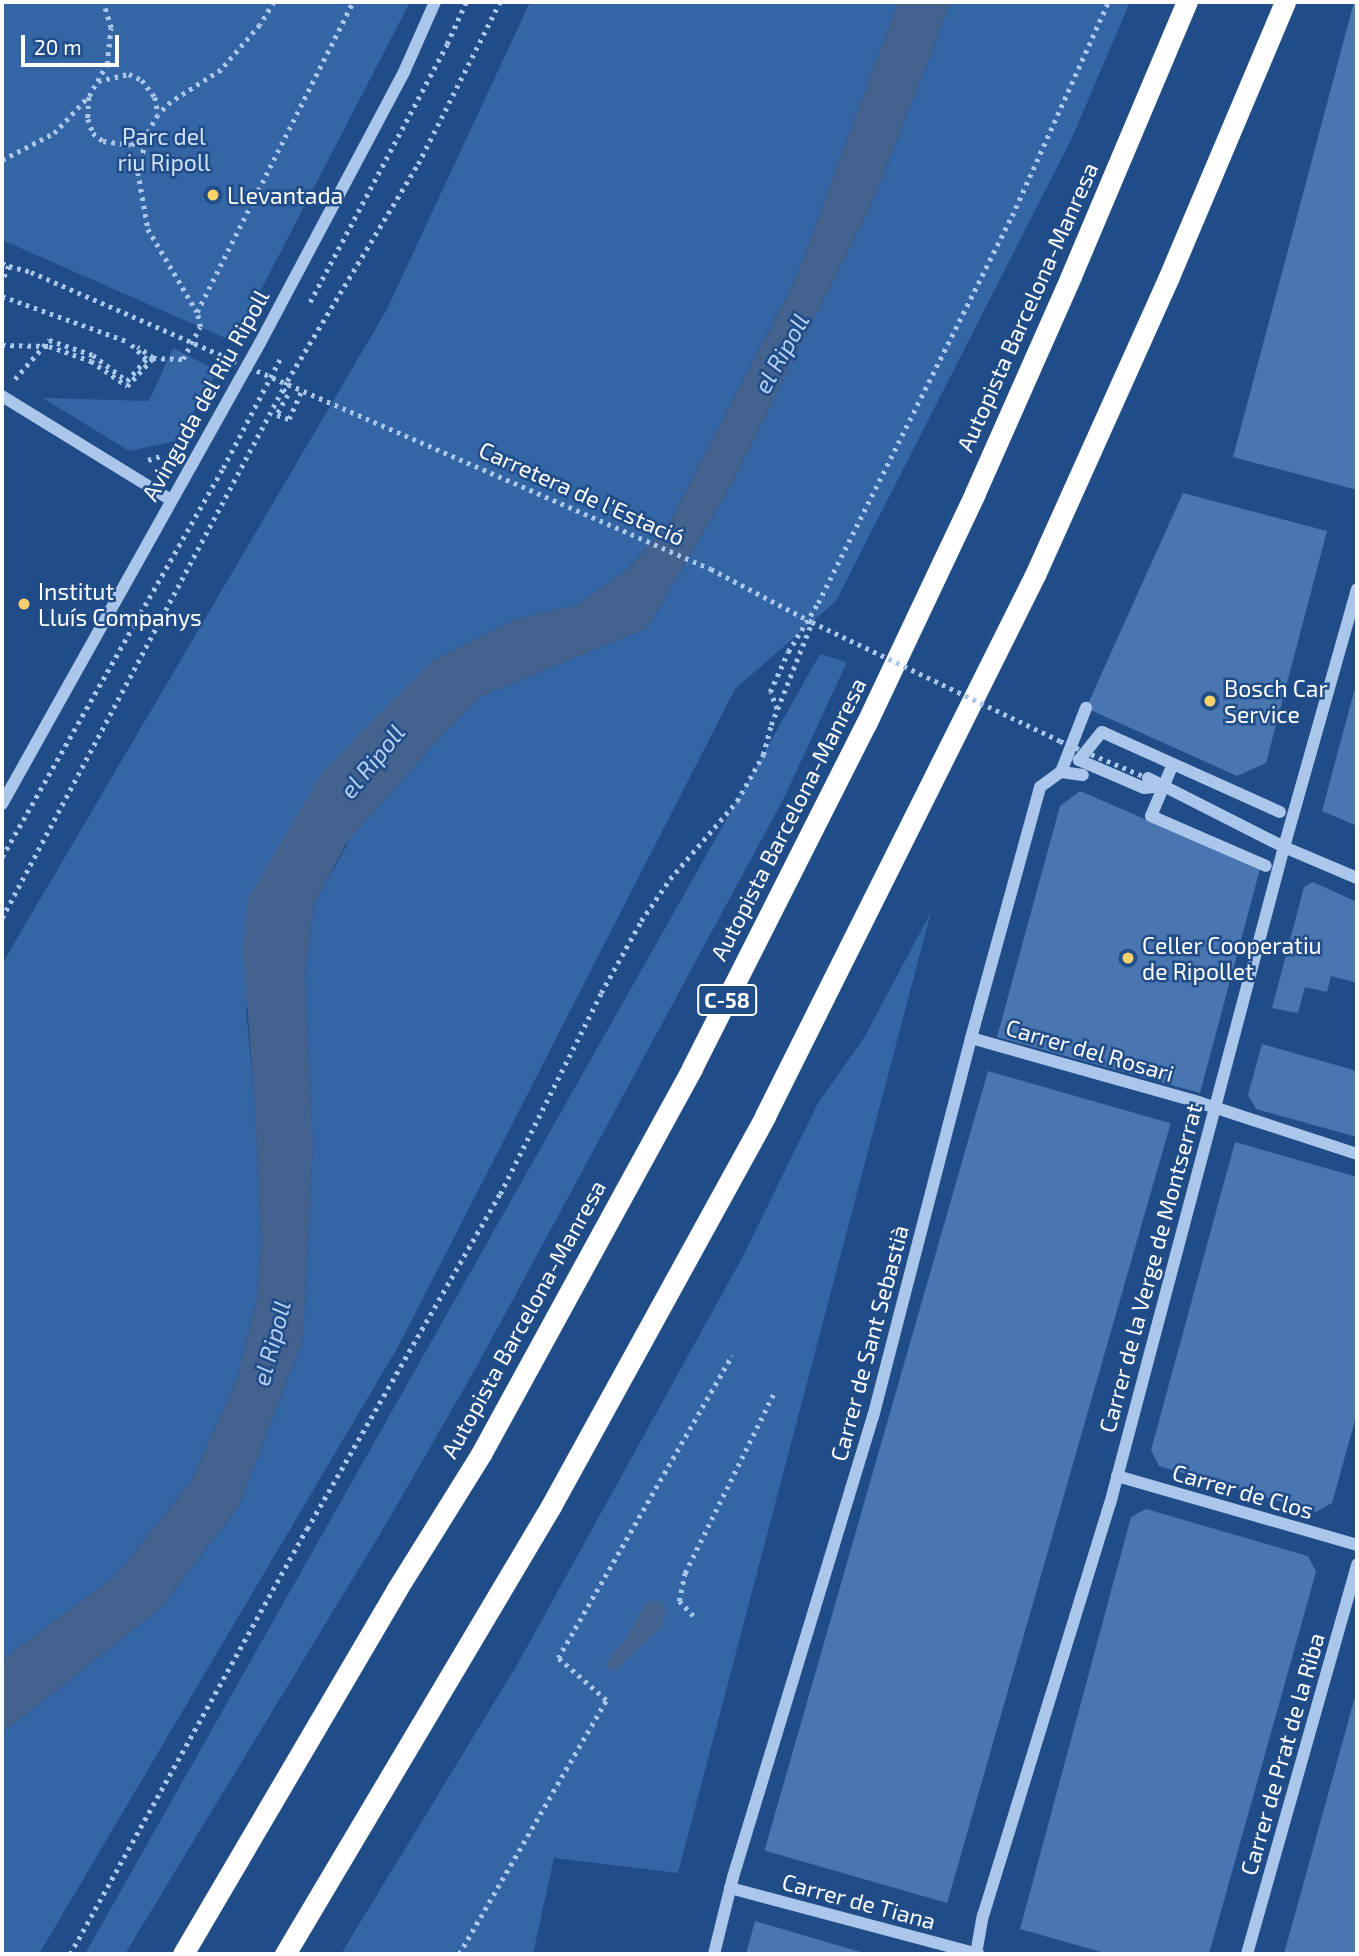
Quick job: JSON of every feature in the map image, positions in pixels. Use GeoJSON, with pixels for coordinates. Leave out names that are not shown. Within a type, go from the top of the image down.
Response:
{"type":"FeatureCollection","features":[{"type":"Feature","properties":{"kind":"highway","name":"Autopista Barcelona-Manresa"},"geometry":{"type":"LineString","coordinates":[[183,1954],[397,1589],[481,1454],[692,1068],[866,724],[969,505],[1071,276],[1187,2]]}},
{"type":"Feature","properties":{"kind":"highway"},"geometry":{"type":"LineString","coordinates":[[285,1954],[551,1506],[765,1116],[1035,575],[1168,279],[1285,2]]}},
{"type":"Feature","properties":{"kind":"street","name":"Avinguda del Riu Ripoll"},"geometry":{"type":"LineString","coordinates":[[2,804],[172,500],[404,72],[435,2]]}},
{"type":"Feature","properties":{"kind":"street"},"geometry":{"type":"LineString","coordinates":[[5,391],[172,500]]}},
{"type":"Feature","properties":{"kind":"street","name":"Carrer de la Verge de Montserrat"},"geometry":{"type":"LineString","coordinates":[[977,1954],[983,1916],[1116,1476],[1284,847],[1357,589]]}},
{"type":"Feature","properties":{"kind":"street"},"geometry":{"type":"LineString","coordinates":[[1083,775],[1061,772],[1086,708]]}},
{"type":"Feature","properties":{"kind":"street"},"geometry":{"type":"LineString","coordinates":[[1164,786],[1144,788],[1079,760],[1102,732],[1280,813]]}},
{"type":"Feature","properties":{"kind":"street"},"geometry":{"type":"LineString","coordinates":[[1173,764],[1151,816],[1266,866]]}},
{"type":"Feature","properties":{"kind":"street","name":"Carrer de Sant Sebastià"},"geometry":{"type":"LineString","coordinates":[[713,1954],[730,1888],[873,1417],[971,1038],[1040,787],[1061,772]]}},
{"type":"Feature","properties":{"kind":"street"},"geometry":{"type":"LineString","coordinates":[[1148,778],[1284,847],[1357,878]]}},
{"type":"Feature","properties":{"kind":"street","name":"Carrer del Rosari"},"geometry":{"type":"LineString","coordinates":[[971,1038],[1357,1154]]}},
{"type":"Feature","properties":{"kind":"street","name":"Carrer de Clos"},"geometry":{"type":"LineString","coordinates":[[1116,1476],[1357,1545]]}},
{"type":"Feature","properties":{"kind":"street","name":"Carrer de Prat de la Riba"},"geometry":{"type":"LineString","coordinates":[[1247,1954],[1357,1564]]}},
{"type":"Feature","properties":{"kind":"street","name":"Carrer de Tiana"},"geometry":{"type":"LineString","coordinates":[[730,1888],[977,1954]]}},
{"type":"Feature","properties":{"kind":"path"},"geometry":{"type":"LineString","coordinates":[[2,160],[54,133],[89,96],[107,64],[111,28],[103,2]]}},
{"type":"Feature","properties":{"kind":"path"},"geometry":{"type":"LineString","coordinates":[[2,296],[128,342],[153,358],[183,359],[200,327],[197,312],[179,277],[148,229],[138,172],[148,133],[159,115],[172,102],[221,70],[260,25],[274,2]]}},
{"type":"Feature","properties":{"kind":"path"},"geometry":{"type":"LineString","coordinates":[[197,312],[353,2]]}},
{"type":"Feature","properties":{"kind":"path"},"geometry":{"type":"LineString","coordinates":[[306,310],[396,142],[466,2]]}},
{"type":"Feature","properties":{"kind":"path"},"geometry":{"type":"LineString","coordinates":[[2,918],[283,389],[418,164],[500,2]]}},
{"type":"Feature","properties":{"kind":"path"},"geometry":{"type":"LineString","coordinates":[[778,710],[770,692],[788,652],[818,603],[1012,216],[1108,2]]}},
{"type":"Feature","properties":{"kind":"path"},"geometry":{"type":"LineString","coordinates":[[98,81],[129,74],[142,80],[155,97],[159,115]]}},
{"type":"Feature","properties":{"kind":"path"},"geometry":{"type":"LineString","coordinates":[[89,96],[88,119],[93,133],[103,141],[131,145],[148,133]]}},
{"type":"Feature","properties":{"kind":"path","name":"Carretera de l'Estació"},"geometry":{"type":"LineString","coordinates":[[2,263],[31,272],[711,569],[812,622],[1060,741],[1148,778]]}},
{"type":"Feature","properties":{"kind":"path"},"geometry":{"type":"LineString","coordinates":[[2,282],[9,266]]}},
{"type":"Feature","properties":{"kind":"path"},"geometry":{"type":"LineString","coordinates":[[5,391],[48,340],[93,355],[127,381],[146,359],[128,342]]}},
{"type":"Feature","properties":{"kind":"path"},"geometry":{"type":"LineString","coordinates":[[2,345],[43,345],[91,361],[128,386],[153,358]]}},
{"type":"Feature","properties":{"kind":"path"},"geometry":{"type":"LineString","coordinates":[[2,857],[223,468],[282,357]]}},
{"type":"Feature","properties":{"kind":"path"},"geometry":{"type":"LineString","coordinates":[[283,389],[288,395],[276,415],[289,419],[302,390]]}},
{"type":"Feature","properties":{"kind":"path"},"geometry":{"type":"LineString","coordinates":[[70,1954],[287,1565],[500,1194],[601,993],[642,920],[670,879],[737,801],[763,755],[812,622]]}},
{"type":"Feature","properties":{"kind":"path"},"geometry":{"type":"LineString","coordinates":[[459,1954],[606,1700],[558,1658],[733,1356]]}},
{"type":"Feature","properties":{"kind":"path"},"geometry":{"type":"LineString","coordinates":[[693,1616],[679,1601],[685,1573],[773,1395]]}},
{"type":"Feature","properties":{"kind":"green space","name":"Parc del riu Ripoll"},"geometry":{"type":"Polygon","coordinates":[[[2,2],[410,2],[234,342],[2,240],[2,2]]]}},
{"type":"Feature","properties":{"kind":"green space"},"geometry":{"type":"Polygon","coordinates":[[[530,2],[898,2],[795,280],[670,521],[628,569],[576,605],[519,618],[433,660],[246,1008],[255,1108],[261,1240],[257,1298],[235,1384],[191,1481],[115,1576],[2,1660],[2,964],[386,311],[530,2]]]}},
{"type":"Feature","properties":{"kind":"green space"},"geometry":{"type":"Polygon","coordinates":[[[951,2],[1130,2],[1072,138],[836,601],[735,689],[399,1345],[39,1954],[2,1954],[2,1733],[160,1609],[239,1506],[303,1339],[313,1145],[305,975],[314,904],[348,843],[345,844],[446,731],[482,696],[647,628],[730,487],[875,197],[951,2]]]}},
{"type":"Feature","properties":{"kind":"green space"},"geometry":{"type":"Polygon","coordinates":[[[173,348],[218,371],[176,441],[129,451],[43,398],[149,401],[173,348]]]}},
{"type":"Feature","properties":{"kind":"green space"},"geometry":{"type":"Polygon","coordinates":[[[820,654],[847,662],[784,798],[478,1364],[389,1519],[125,1954],[85,1954],[820,654]]]}},
{"type":"Feature","properties":{"kind":"green space"},"geometry":{"type":"Polygon","coordinates":[[[931,912],[678,1873],[554,1858],[533,1954],[341,1954],[517,1665],[742,1258],[817,1105],[865,1036],[931,912]]]}},
{"type":"Feature","properties":{"kind":"water","name":"el Ripoll"},"geometry":{"type":"Polygon","coordinates":[[[898,2],[951,2],[875,197],[730,487],[647,628],[482,696],[446,731],[347,842],[314,904],[305,975],[313,1145],[303,1339],[239,1506],[160,1609],[2,1733],[2,1660],[115,1576],[191,1481],[235,1384],[257,1298],[261,1240],[255,1108],[243,949],[248,898],[323,771],[433,660],[519,618],[576,605],[628,569],[670,521],[795,280],[898,2]]]}},
{"type":"Feature","properties":{"kind":"water"},"geometry":{"type":"Polygon","coordinates":[[[652,1600],[662,1602],[666,1612],[661,1627],[614,1672],[604,1665],[627,1637],[645,1603],[652,1600]]]}},
{"type":"Feature","properties":{"kind":"building"},"geometry":{"type":"Polygon","coordinates":[[[1354,2],[1357,2],[1357,490],[1233,457],[1354,2]]]}},
{"type":"Feature","properties":{"kind":"building"},"geometry":{"type":"Polygon","coordinates":[[[1183,493],[1327,531],[1266,763],[1237,776],[1086,708],[1183,493]]]}},
{"type":"Feature","properties":{"kind":"building"},"geometry":{"type":"Polygon","coordinates":[[[1357,684],[1357,826],[1322,811],[1357,684]]]}},
{"type":"Feature","properties":{"kind":"building"},"geometry":{"type":"Polygon","coordinates":[[[1080,791],[1260,869],[1200,1093],[997,1037],[1060,806],[1080,791]]]}},
{"type":"Feature","properties":{"kind":"building"},"geometry":{"type":"Polygon","coordinates":[[[1313,882],[1357,902],[1357,983],[1331,976],[1327,992],[1305,987],[1298,1013],[1272,1008],[1304,887],[1313,882]]]}},
{"type":"Feature","properties":{"kind":"building"},"geometry":{"type":"Polygon","coordinates":[[[1262,1044],[1357,1071],[1357,1137],[1256,1109],[1248,1095],[1262,1044]]]}},
{"type":"Feature","properties":{"kind":"building"},"geometry":{"type":"Polygon","coordinates":[[[988,1071],[1171,1123],[947,1903],[764,1851],[988,1071]]]}},
{"type":"Feature","properties":{"kind":"building"},"geometry":{"type":"Polygon","coordinates":[[[1235,1142],[1357,1177],[1357,1413],[1332,1503],[1316,1512],[1159,1466],[1151,1450],[1235,1142]]]}},
{"type":"Feature","properties":{"kind":"building"},"geometry":{"type":"Polygon","coordinates":[[[1146,1509],[1308,1556],[1316,1572],[1209,1954],[1108,1954],[1020,1929],[1131,1517],[1146,1509]]]}},
{"type":"Feature","properties":{"kind":"building"},"geometry":{"type":"Polygon","coordinates":[[[1356,1693],[1357,1954],[1284,1954],[1356,1693]]]}},
{"type":"Feature","properties":{"kind":"building"},"geometry":{"type":"Polygon","coordinates":[[[755,1921],[867,1954],[746,1954],[755,1921]]]}},
{"type":"Feature","properties":{"kind":"place","name":"Llevantada"},"geometry":{"type":"Point","coordinates":[213,195]}},
{"type":"Feature","properties":{"kind":"place","name":"Institut Lluís Companys"},"geometry":{"type":"Point","coordinates":[24,604]}},
{"type":"Feature","properties":{"kind":"place","name":"Bosch Car Service"},"geometry":{"type":"Point","coordinates":[1210,701]}},
{"type":"Feature","properties":{"kind":"place","name":"Celler Cooperatiu de Ripollet"},"geometry":{"type":"Point","coordinates":[1128,958]}}]}
